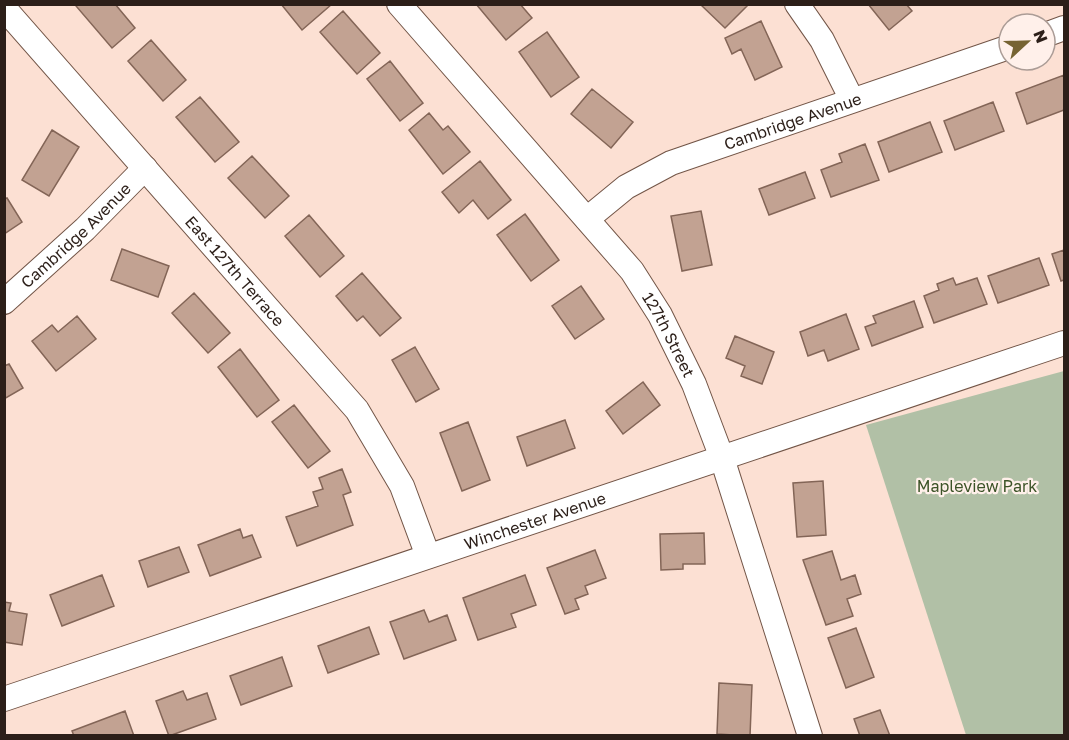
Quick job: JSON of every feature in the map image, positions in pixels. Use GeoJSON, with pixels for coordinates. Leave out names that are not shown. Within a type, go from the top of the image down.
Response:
{"type":"FeatureCollection","features":[{"type":"Feature","properties":{"kind":"street","name":"127th Street"},"geometry":{"type":"LineString","coordinates":[[399,4],[632,271],[660,315],[694,384],[722,458],[810,735]]}},
{"type":"Feature","properties":{"kind":"street"},"geometry":{"type":"LineString","coordinates":[[797,4],[822,40],[852,100]]}},
{"type":"Feature","properties":{"kind":"street","name":"East 127th Terrace"},"geometry":{"type":"LineString","coordinates":[[4,8],[357,410],[402,486],[428,556]]}},
{"type":"Feature","properties":{"kind":"street","name":"Cambridge Avenue"},"geometry":{"type":"LineString","coordinates":[[587,219],[626,187],[671,163],[997,51]]}},
{"type":"Feature","properties":{"kind":"street","name":"Cambridge Avenue"},"geometry":{"type":"LineString","coordinates":[[4,302],[85,229],[145,168]]}},
{"type":"Feature","properties":{"kind":"street","name":"Winchester Avenue"},"geometry":{"type":"LineString","coordinates":[[4,699],[1065,343]]}},
{"type":"Feature","properties":{"kind":"green space","name":"Mapleview Park"},"geometry":{"type":"Polygon","coordinates":[[[1064,371],[1064,735],[966,735],[866,425],[1064,371]]]}},
{"type":"Feature","properties":{"kind":"building"},"geometry":{"type":"Polygon","coordinates":[[[77,4],[115,4],[135,28],[112,48],[76,6],[77,4]]]}},
{"type":"Feature","properties":{"kind":"building"},"geometry":{"type":"Polygon","coordinates":[[[281,4],[332,4],[302,30],[281,4]]]}},
{"type":"Feature","properties":{"kind":"building"},"geometry":{"type":"Polygon","coordinates":[[[476,4],[520,4],[532,18],[506,40],[476,4]]]}},
{"type":"Feature","properties":{"kind":"building"},"geometry":{"type":"Polygon","coordinates":[[[700,4],[745,4],[747,6],[725,28],[700,4]]]}},
{"type":"Feature","properties":{"kind":"building"},"geometry":{"type":"Polygon","coordinates":[[[868,4],[906,4],[912,11],[889,30],[868,4]]]}},
{"type":"Feature","properties":{"kind":"building"},"geometry":{"type":"Polygon","coordinates":[[[343,11],[380,53],[357,74],[320,32],[343,11]]]}},
{"type":"Feature","properties":{"kind":"building"},"geometry":{"type":"Polygon","coordinates":[[[761,21],[782,67],[755,80],[741,49],[732,54],[725,38],[761,21]]]}},
{"type":"Feature","properties":{"kind":"building"},"geometry":{"type":"Polygon","coordinates":[[[547,32],[579,77],[551,97],[519,52],[547,32]]]}},
{"type":"Feature","properties":{"kind":"building"},"geometry":{"type":"Polygon","coordinates":[[[151,40],[186,80],[163,101],[128,61],[151,40]]]}},
{"type":"Feature","properties":{"kind":"building"},"geometry":{"type":"Polygon","coordinates":[[[390,61],[423,103],[400,121],[367,79],[390,61]]]}},
{"type":"Feature","properties":{"kind":"building"},"geometry":{"type":"Polygon","coordinates":[[[1064,75],[1064,110],[1027,124],[1016,93],[1064,75]]]}},
{"type":"Feature","properties":{"kind":"building"},"geometry":{"type":"Polygon","coordinates":[[[592,89],[633,122],[611,148],[571,114],[592,89]]]}},
{"type":"Feature","properties":{"kind":"building"},"geometry":{"type":"Polygon","coordinates":[[[200,97],[239,142],[215,162],[176,117],[200,97]]]}},
{"type":"Feature","properties":{"kind":"building"},"geometry":{"type":"Polygon","coordinates":[[[993,102],[1004,131],[955,150],[944,121],[993,102]]]}},
{"type":"Feature","properties":{"kind":"building"},"geometry":{"type":"Polygon","coordinates":[[[429,113],[443,130],[448,126],[470,152],[443,174],[409,130],[429,113]]]}},
{"type":"Feature","properties":{"kind":"building"},"geometry":{"type":"Polygon","coordinates":[[[930,122],[942,152],[889,172],[878,142],[930,122]]]}},
{"type":"Feature","properties":{"kind":"building"},"geometry":{"type":"Polygon","coordinates":[[[52,130],[79,147],[49,196],[22,180],[52,130]]]}},
{"type":"Feature","properties":{"kind":"building"},"geometry":{"type":"Polygon","coordinates":[[[865,144],[879,180],[831,197],[821,170],[842,162],[839,154],[865,144]]]}},
{"type":"Feature","properties":{"kind":"building"},"geometry":{"type":"Polygon","coordinates":[[[252,156],[289,196],[265,218],[228,178],[252,156]]]}},
{"type":"Feature","properties":{"kind":"building"},"geometry":{"type":"Polygon","coordinates":[[[480,161],[511,200],[488,219],[473,200],[459,213],[442,192],[480,161]]]}},
{"type":"Feature","properties":{"kind":"building"},"geometry":{"type":"Polygon","coordinates":[[[805,172],[815,198],[769,215],[759,189],[805,172]]]}},
{"type":"Feature","properties":{"kind":"building"},"geometry":{"type":"Polygon","coordinates":[[[7,198],[22,222],[4,234],[4,199],[7,198]]]}},
{"type":"Feature","properties":{"kind":"building"},"geometry":{"type":"Polygon","coordinates":[[[701,211],[712,265],[682,271],[671,216],[701,211]]]}},
{"type":"Feature","properties":{"kind":"building"},"geometry":{"type":"Polygon","coordinates":[[[525,214],[559,260],[531,281],[497,235],[525,214]]]}},
{"type":"Feature","properties":{"kind":"building"},"geometry":{"type":"Polygon","coordinates":[[[309,215],[344,256],[320,277],[285,236],[309,215]]]}},
{"type":"Feature","properties":{"kind":"building"},"geometry":{"type":"Polygon","coordinates":[[[122,249],[169,266],[158,297],[111,280],[122,249]]]}},
{"type":"Feature","properties":{"kind":"building"},"geometry":{"type":"Polygon","coordinates":[[[1064,250],[1064,280],[1061,281],[1052,254],[1064,250]]]}},
{"type":"Feature","properties":{"kind":"building"},"geometry":{"type":"Polygon","coordinates":[[[1039,258],[1049,285],[998,303],[988,276],[1039,258]]]}},
{"type":"Feature","properties":{"kind":"building"},"geometry":{"type":"Polygon","coordinates":[[[362,273],[401,318],[380,336],[363,316],[357,321],[336,296],[362,273]]]}},
{"type":"Feature","properties":{"kind":"building"},"geometry":{"type":"Polygon","coordinates":[[[953,278],[956,285],[977,278],[987,304],[934,323],[924,296],[939,290],[937,284],[953,278]]]}},
{"type":"Feature","properties":{"kind":"building"},"geometry":{"type":"Polygon","coordinates":[[[581,286],[604,319],[575,339],[552,306],[581,286]]]}},
{"type":"Feature","properties":{"kind":"building"},"geometry":{"type":"Polygon","coordinates":[[[194,293],[230,333],[208,353],[172,313],[194,293]]]}},
{"type":"Feature","properties":{"kind":"building"},"geometry":{"type":"Polygon","coordinates":[[[914,301],[923,327],[872,346],[865,327],[876,323],[873,316],[914,301]]]}},
{"type":"Feature","properties":{"kind":"building"},"geometry":{"type":"Polygon","coordinates":[[[846,314],[859,349],[828,361],[824,350],[808,356],[800,332],[846,314]]]}},
{"type":"Feature","properties":{"kind":"building"},"geometry":{"type":"Polygon","coordinates":[[[77,316],[96,339],[56,371],[32,341],[52,325],[58,332],[77,316]]]}},
{"type":"Feature","properties":{"kind":"building"},"geometry":{"type":"Polygon","coordinates":[[[735,336],[774,352],[762,384],[741,376],[745,366],[726,358],[735,336]]]}},
{"type":"Feature","properties":{"kind":"building"},"geometry":{"type":"Polygon","coordinates":[[[415,347],[439,389],[416,402],[392,360],[415,347]]]}},
{"type":"Feature","properties":{"kind":"building"},"geometry":{"type":"Polygon","coordinates":[[[240,349],[279,400],[257,417],[218,367],[240,349]]]}},
{"type":"Feature","properties":{"kind":"building"},"geometry":{"type":"Polygon","coordinates":[[[9,364],[23,388],[4,399],[4,366],[9,364]]]}},
{"type":"Feature","properties":{"kind":"building"},"geometry":{"type":"Polygon","coordinates":[[[643,382],[660,405],[623,434],[606,411],[643,382]]]}},
{"type":"Feature","properties":{"kind":"building"},"geometry":{"type":"Polygon","coordinates":[[[294,405],[330,451],[308,468],[272,422],[294,405]]]}},
{"type":"Feature","properties":{"kind":"building"},"geometry":{"type":"Polygon","coordinates":[[[565,420],[575,448],[527,466],[517,437],[565,420]]]}},
{"type":"Feature","properties":{"kind":"building"},"geometry":{"type":"Polygon","coordinates":[[[468,422],[490,480],[462,491],[440,433],[468,422]]]}},
{"type":"Feature","properties":{"kind":"building"},"geometry":{"type":"Polygon","coordinates":[[[342,469],[351,492],[343,495],[353,525],[297,546],[286,517],[318,506],[313,492],[323,489],[319,478],[342,469]]]}},
{"type":"Feature","properties":{"kind":"building"},"geometry":{"type":"Polygon","coordinates":[[[823,481],[826,535],[797,537],[793,483],[823,481]]]}},
{"type":"Feature","properties":{"kind":"building"},"geometry":{"type":"Polygon","coordinates":[[[240,529],[243,538],[252,535],[261,557],[210,576],[198,545],[240,529]]]}},
{"type":"Feature","properties":{"kind":"building"},"geometry":{"type":"Polygon","coordinates":[[[704,533],[705,564],[683,564],[683,569],[661,570],[660,534],[704,533]]]}},
{"type":"Feature","properties":{"kind":"building"},"geometry":{"type":"Polygon","coordinates":[[[179,547],[189,572],[148,587],[139,561],[179,547]]]}},
{"type":"Feature","properties":{"kind":"building"},"geometry":{"type":"Polygon","coordinates":[[[595,550],[606,578],[585,586],[588,594],[575,599],[579,609],[565,614],[547,568],[595,550]]]}},
{"type":"Feature","properties":{"kind":"building"},"geometry":{"type":"Polygon","coordinates":[[[832,551],[841,580],[855,575],[861,594],[847,599],[853,616],[826,625],[803,560],[832,551]]]}},
{"type":"Feature","properties":{"kind":"building"},"geometry":{"type":"Polygon","coordinates":[[[102,575],[114,606],[62,626],[50,595],[102,575]]]}},
{"type":"Feature","properties":{"kind":"building"},"geometry":{"type":"Polygon","coordinates":[[[525,575],[536,605],[511,614],[516,627],[478,640],[463,598],[525,575]]]}},
{"type":"Feature","properties":{"kind":"building"},"geometry":{"type":"Polygon","coordinates":[[[4,602],[11,603],[9,611],[27,614],[22,645],[4,642],[4,602]]]}},
{"type":"Feature","properties":{"kind":"building"},"geometry":{"type":"Polygon","coordinates":[[[424,610],[429,622],[447,615],[456,640],[404,659],[390,622],[424,610]]]}},
{"type":"Feature","properties":{"kind":"building"},"geometry":{"type":"Polygon","coordinates":[[[369,627],[379,654],[328,673],[318,646],[369,627]]]}},
{"type":"Feature","properties":{"kind":"building"},"geometry":{"type":"Polygon","coordinates":[[[856,628],[874,677],[846,688],[828,638],[856,628]]]}},
{"type":"Feature","properties":{"kind":"building"},"geometry":{"type":"Polygon","coordinates":[[[282,657],[292,686],[241,705],[230,676],[282,657]]]}},
{"type":"Feature","properties":{"kind":"building"},"geometry":{"type":"Polygon","coordinates":[[[719,683],[752,685],[750,736],[717,734],[719,683]]]}},
{"type":"Feature","properties":{"kind":"building"},"geometry":{"type":"Polygon","coordinates":[[[183,691],[187,700],[207,693],[216,719],[169,736],[156,701],[183,691]]]}},
{"type":"Feature","properties":{"kind":"building"},"geometry":{"type":"Polygon","coordinates":[[[880,710],[890,736],[860,736],[854,719],[880,710]]]}},
{"type":"Feature","properties":{"kind":"building"},"geometry":{"type":"Polygon","coordinates":[[[125,711],[134,736],[74,736],[72,731],[125,711]]]}}]}
